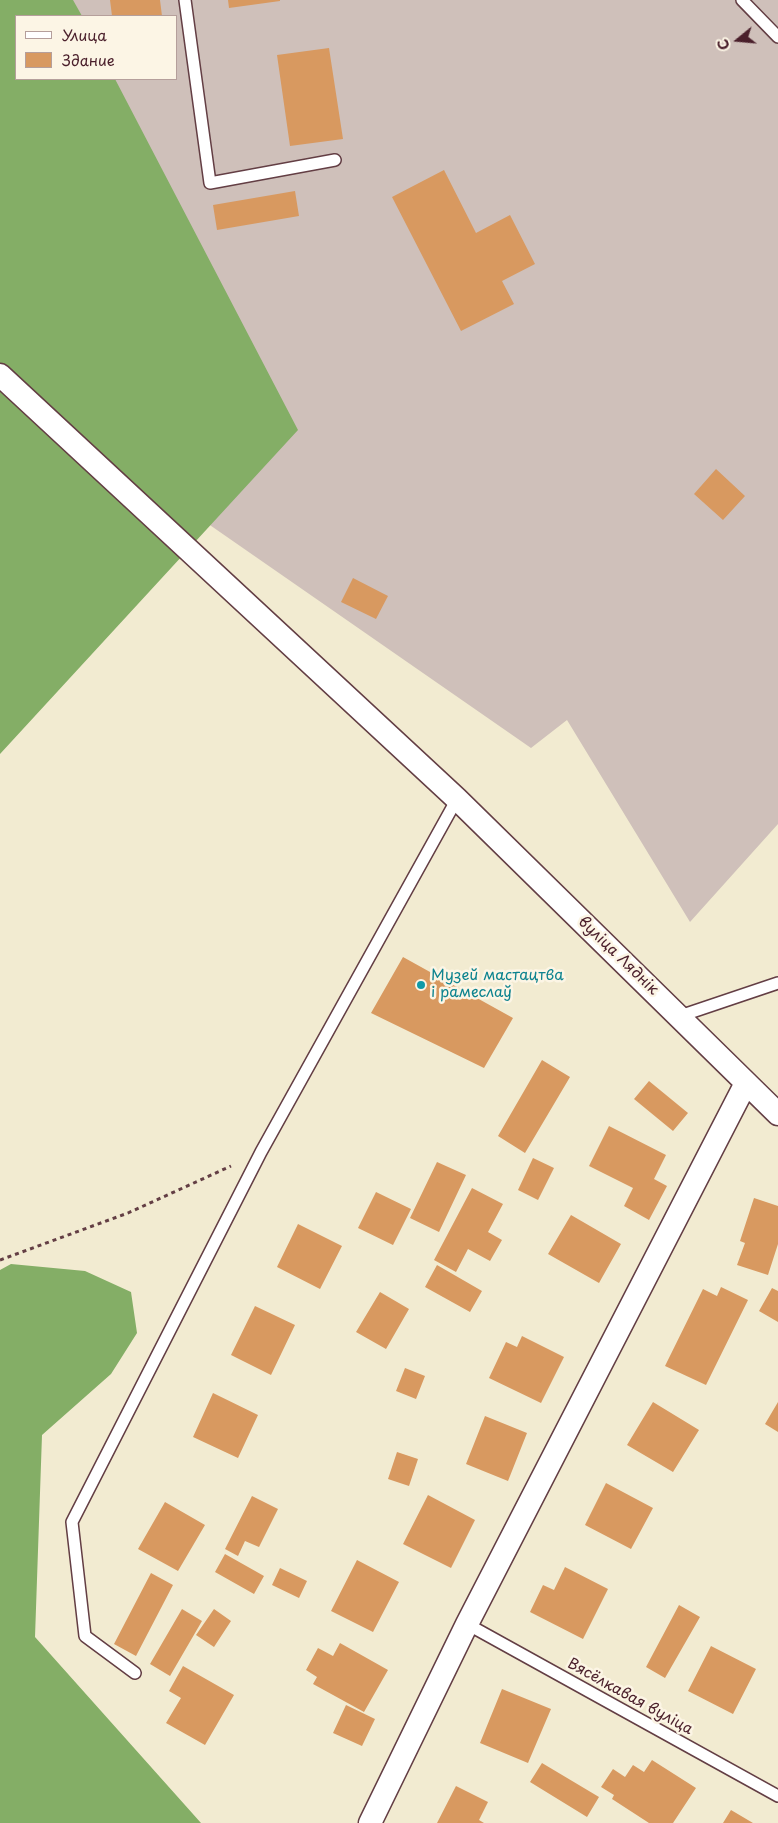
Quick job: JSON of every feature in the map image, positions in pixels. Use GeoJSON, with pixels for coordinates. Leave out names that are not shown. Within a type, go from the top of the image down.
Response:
{"type":"FeatureCollection","features":[{"type":"Feature","properties":{"kind":"street","name":"вуліца Ляднік"},"geometry":{"type":"LineString","coordinates":[[0,375],[457,798],[778,1114]]}},
{"type":"Feature","properties":{"kind":"street"},"geometry":{"type":"LineString","coordinates":[[370,1823],[467,1624],[746,1083]]}},
{"type":"Feature","properties":{"kind":"lane"},"geometry":{"type":"LineString","coordinates":[[184,0],[210,182],[334,160]]}},
{"type":"Feature","properties":{"kind":"lane"},"geometry":{"type":"LineString","coordinates":[[742,0],[778,37]]}},
{"type":"Feature","properties":{"kind":"lane"},"geometry":{"type":"LineString","coordinates":[[135,1673],[85,1636],[72,1522],[261,1152],[457,798]]}},
{"type":"Feature","properties":{"kind":"lane"},"geometry":{"type":"LineString","coordinates":[[680,1016],[778,982]]}},
{"type":"Feature","properties":{"kind":"lane","name":"Вясёлкавая вуліца"},"geometry":{"type":"LineString","coordinates":[[467,1624],[778,1796]]}},
{"type":"Feature","properties":{"kind":"path"},"geometry":{"type":"LineString","coordinates":[[0,1260],[128,1213],[261,1152]]}},
{"type":"Feature","properties":{"kind":"shaded area"},"geometry":{"type":"Polygon","coordinates":[[[72,0],[778,0],[778,824],[690,922],[567,720],[531,748],[132,471],[82,80],[178,80],[178,15],[74,15],[72,0]]]}},
{"type":"Feature","properties":{"kind":"green space"},"geometry":{"type":"Polygon","coordinates":[[[0,0],[73,0],[81,15],[15,15],[15,80],[116,80],[298,430],[0,754],[0,0]]]}},
{"type":"Feature","properties":{"kind":"green space"},"geometry":{"type":"Polygon","coordinates":[[[11,1264],[85,1271],[131,1292],[137,1333],[111,1374],[42,1435],[35,1637],[201,1823],[0,1823],[0,1270],[11,1264]]]}},
{"type":"Feature","properties":{"kind":"building"},"geometry":{"type":"Polygon","coordinates":[[[110,0],[160,0],[162,15],[112,15],[110,0]]]}},
{"type":"Feature","properties":{"kind":"building"},"geometry":{"type":"Polygon","coordinates":[[[228,0],[280,0],[280,1],[229,8],[228,0]]]}},
{"type":"Feature","properties":{"kind":"building"},"geometry":{"type":"Polygon","coordinates":[[[329,48],[343,139],[290,146],[277,55],[329,48]]]}},
{"type":"Feature","properties":{"kind":"building"},"geometry":{"type":"Polygon","coordinates":[[[444,170],[476,233],[510,215],[535,264],[502,281],[514,304],[461,331],[392,197],[444,170]]]}},
{"type":"Feature","properties":{"kind":"building"},"geometry":{"type":"Polygon","coordinates":[[[295,191],[299,216],[217,230],[213,205],[295,191]]]}},
{"type":"Feature","properties":{"kind":"building"},"geometry":{"type":"Polygon","coordinates":[[[716,469],[745,496],[723,520],[694,494],[716,469]]]}},
{"type":"Feature","properties":{"kind":"building"},"geometry":{"type":"Polygon","coordinates":[[[353,578],[388,596],[376,619],[341,602],[353,578]]]}},
{"type":"Feature","properties":{"kind":"building","name":"Музей мастацтва і рамеслаў"},"geometry":{"type":"Polygon","coordinates":[[[403,957],[513,1018],[484,1068],[371,1013],[403,957]]]}},
{"type":"Feature","properties":{"kind":"building"},"geometry":{"type":"Polygon","coordinates":[[[542,1060],[570,1077],[525,1153],[498,1136],[542,1060]]]}},
{"type":"Feature","properties":{"kind":"building"},"geometry":{"type":"Polygon","coordinates":[[[649,1081],[688,1113],[673,1131],[634,1099],[649,1081]]]}},
{"type":"Feature","properties":{"kind":"building"},"geometry":{"type":"Polygon","coordinates":[[[609,1126],[666,1155],[654,1179],[667,1186],[649,1220],[624,1206],[633,1188],[589,1166],[609,1126]]]}},
{"type":"Feature","properties":{"kind":"building"},"geometry":{"type":"Polygon","coordinates":[[[533,1158],[554,1168],[538,1200],[518,1190],[533,1158]]]}},
{"type":"Feature","properties":{"kind":"building"},"geometry":{"type":"Polygon","coordinates":[[[437,1162],[466,1175],[439,1232],[410,1218],[437,1162]]]}},
{"type":"Feature","properties":{"kind":"building"},"geometry":{"type":"Polygon","coordinates":[[[472,1188],[503,1204],[488,1232],[502,1240],[490,1261],[468,1249],[456,1272],[434,1260],[472,1188]]]}},
{"type":"Feature","properties":{"kind":"building"},"geometry":{"type":"Polygon","coordinates":[[[376,1192],[411,1209],[393,1245],[358,1228],[376,1192]]]}},
{"type":"Feature","properties":{"kind":"building"},"geometry":{"type":"Polygon","coordinates":[[[754,1198],[778,1206],[778,1244],[768,1275],[737,1265],[745,1243],[740,1241],[754,1198]]]}},
{"type":"Feature","properties":{"kind":"building"},"geometry":{"type":"Polygon","coordinates":[[[571,1215],[621,1244],[599,1283],[548,1254],[571,1215]]]}},
{"type":"Feature","properties":{"kind":"building"},"geometry":{"type":"Polygon","coordinates":[[[298,1224],[342,1246],[320,1289],[277,1267],[298,1224]]]}},
{"type":"Feature","properties":{"kind":"building"},"geometry":{"type":"Polygon","coordinates":[[[437,1265],[482,1291],[470,1312],[425,1287],[437,1265]]]}},
{"type":"Feature","properties":{"kind":"building"},"geometry":{"type":"Polygon","coordinates":[[[721,1287],[748,1300],[706,1385],[665,1366],[703,1289],[717,1296],[721,1287]]]}},
{"type":"Feature","properties":{"kind":"building"},"geometry":{"type":"Polygon","coordinates":[[[772,1288],[778,1291],[778,1322],[759,1311],[772,1288]]]}},
{"type":"Feature","properties":{"kind":"building"},"geometry":{"type":"Polygon","coordinates":[[[380,1292],[409,1309],[386,1349],[356,1332],[380,1292]]]}},
{"type":"Feature","properties":{"kind":"building"},"geometry":{"type":"Polygon","coordinates":[[[255,1306],[295,1325],[271,1375],[231,1355],[255,1306]]]}},
{"type":"Feature","properties":{"kind":"building"},"geometry":{"type":"Polygon","coordinates":[[[522,1336],[564,1357],[541,1403],[489,1378],[506,1342],[517,1347],[522,1336]]]}},
{"type":"Feature","properties":{"kind":"building"},"geometry":{"type":"Polygon","coordinates":[[[405,1368],[425,1376],[416,1399],[396,1391],[405,1368]]]}},
{"type":"Feature","properties":{"kind":"building"},"geometry":{"type":"Polygon","coordinates":[[[213,1393],[258,1415],[238,1458],[193,1437],[213,1393]]]}},
{"type":"Feature","properties":{"kind":"building"},"geometry":{"type":"Polygon","coordinates":[[[653,1402],[699,1430],[673,1472],[627,1445],[653,1402]]]}},
{"type":"Feature","properties":{"kind":"building"},"geometry":{"type":"Polygon","coordinates":[[[778,1402],[778,1432],[765,1424],[778,1402]]]}},
{"type":"Feature","properties":{"kind":"building"},"geometry":{"type":"Polygon","coordinates":[[[485,1416],[527,1433],[508,1481],[466,1464],[485,1416]]]}},
{"type":"Feature","properties":{"kind":"building"},"geometry":{"type":"Polygon","coordinates":[[[397,1452],[418,1459],[409,1486],[388,1479],[397,1452]]]}},
{"type":"Feature","properties":{"kind":"building"},"geometry":{"type":"Polygon","coordinates":[[[606,1483],[653,1508],[631,1549],[585,1525],[606,1483]]]}},
{"type":"Feature","properties":{"kind":"building"},"geometry":{"type":"Polygon","coordinates":[[[428,1495],[475,1520],[451,1568],[403,1544],[428,1495]]]}},
{"type":"Feature","properties":{"kind":"building"},"geometry":{"type":"Polygon","coordinates":[[[252,1496],[278,1509],[259,1547],[245,1541],[238,1556],[225,1549],[252,1496]]]}},
{"type":"Feature","properties":{"kind":"building"},"geometry":{"type":"Polygon","coordinates":[[[165,1502],[205,1525],[178,1571],[138,1549],[165,1502]]]}},
{"type":"Feature","properties":{"kind":"building"},"geometry":{"type":"Polygon","coordinates":[[[225,1554],[264,1576],[254,1594],[215,1572],[225,1554]]]}},
{"type":"Feature","properties":{"kind":"building"},"geometry":{"type":"Polygon","coordinates":[[[357,1560],[399,1582],[373,1632],[331,1611],[357,1560]]]}},
{"type":"Feature","properties":{"kind":"building"},"geometry":{"type":"Polygon","coordinates":[[[565,1567],[608,1589],[583,1639],[530,1612],[543,1585],[554,1590],[565,1567]]]}},
{"type":"Feature","properties":{"kind":"building"},"geometry":{"type":"Polygon","coordinates":[[[280,1568],[307,1581],[299,1598],[272,1585],[280,1568]]]}},
{"type":"Feature","properties":{"kind":"building"},"geometry":{"type":"Polygon","coordinates":[[[151,1573],[173,1585],[136,1656],[114,1644],[151,1573]]]}},
{"type":"Feature","properties":{"kind":"building"},"geometry":{"type":"Polygon","coordinates":[[[679,1605],[700,1617],[665,1678],[646,1667],[679,1605]]]}},
{"type":"Feature","properties":{"kind":"building"},"geometry":{"type":"Polygon","coordinates":[[[182,1609],[202,1621],[170,1676],[150,1664],[182,1609]]]}},
{"type":"Feature","properties":{"kind":"building"},"geometry":{"type":"Polygon","coordinates":[[[214,1609],[231,1621],[214,1647],[196,1635],[214,1609]]]}},
{"type":"Feature","properties":{"kind":"building"},"geometry":{"type":"Polygon","coordinates":[[[340,1643],[388,1670],[364,1712],[313,1684],[317,1677],[306,1670],[318,1648],[333,1656],[340,1643]]]}},
{"type":"Feature","properties":{"kind":"building"},"geometry":{"type":"Polygon","coordinates":[[[711,1646],[756,1669],[733,1714],[688,1691],[711,1646]]]}},
{"type":"Feature","properties":{"kind":"building"},"geometry":{"type":"Polygon","coordinates":[[[183,1666],[234,1695],[205,1745],[166,1723],[181,1698],[169,1691],[183,1666]]]}},
{"type":"Feature","properties":{"kind":"building"},"geometry":{"type":"Polygon","coordinates":[[[502,1689],[551,1709],[528,1763],[480,1743],[502,1689]]]}},
{"type":"Feature","properties":{"kind":"building"},"geometry":{"type":"Polygon","coordinates":[[[346,1705],[375,1719],[362,1746],[333,1733],[346,1705]]]}},
{"type":"Feature","properties":{"kind":"building"},"geometry":{"type":"Polygon","coordinates":[[[652,1760],[696,1788],[673,1823],[649,1823],[612,1799],[614,1795],[601,1787],[613,1769],[625,1777],[633,1765],[644,1772],[652,1760]]]}},
{"type":"Feature","properties":{"kind":"building"},"geometry":{"type":"Polygon","coordinates":[[[542,1763],[599,1797],[587,1817],[530,1782],[542,1763]]]}},
{"type":"Feature","properties":{"kind":"building"},"geometry":{"type":"Polygon","coordinates":[[[456,1786],[488,1802],[479,1820],[484,1823],[437,1823],[456,1786]]]}},
{"type":"Feature","properties":{"kind":"building"},"geometry":{"type":"Polygon","coordinates":[[[731,1810],[753,1823],[723,1823],[731,1810]]]}},
{"type":"Feature","properties":{"kind":"place","name":"Музей мастацтва і рамеслаў"},"geometry":{"type":"Point","coordinates":[421,985]}}]}
